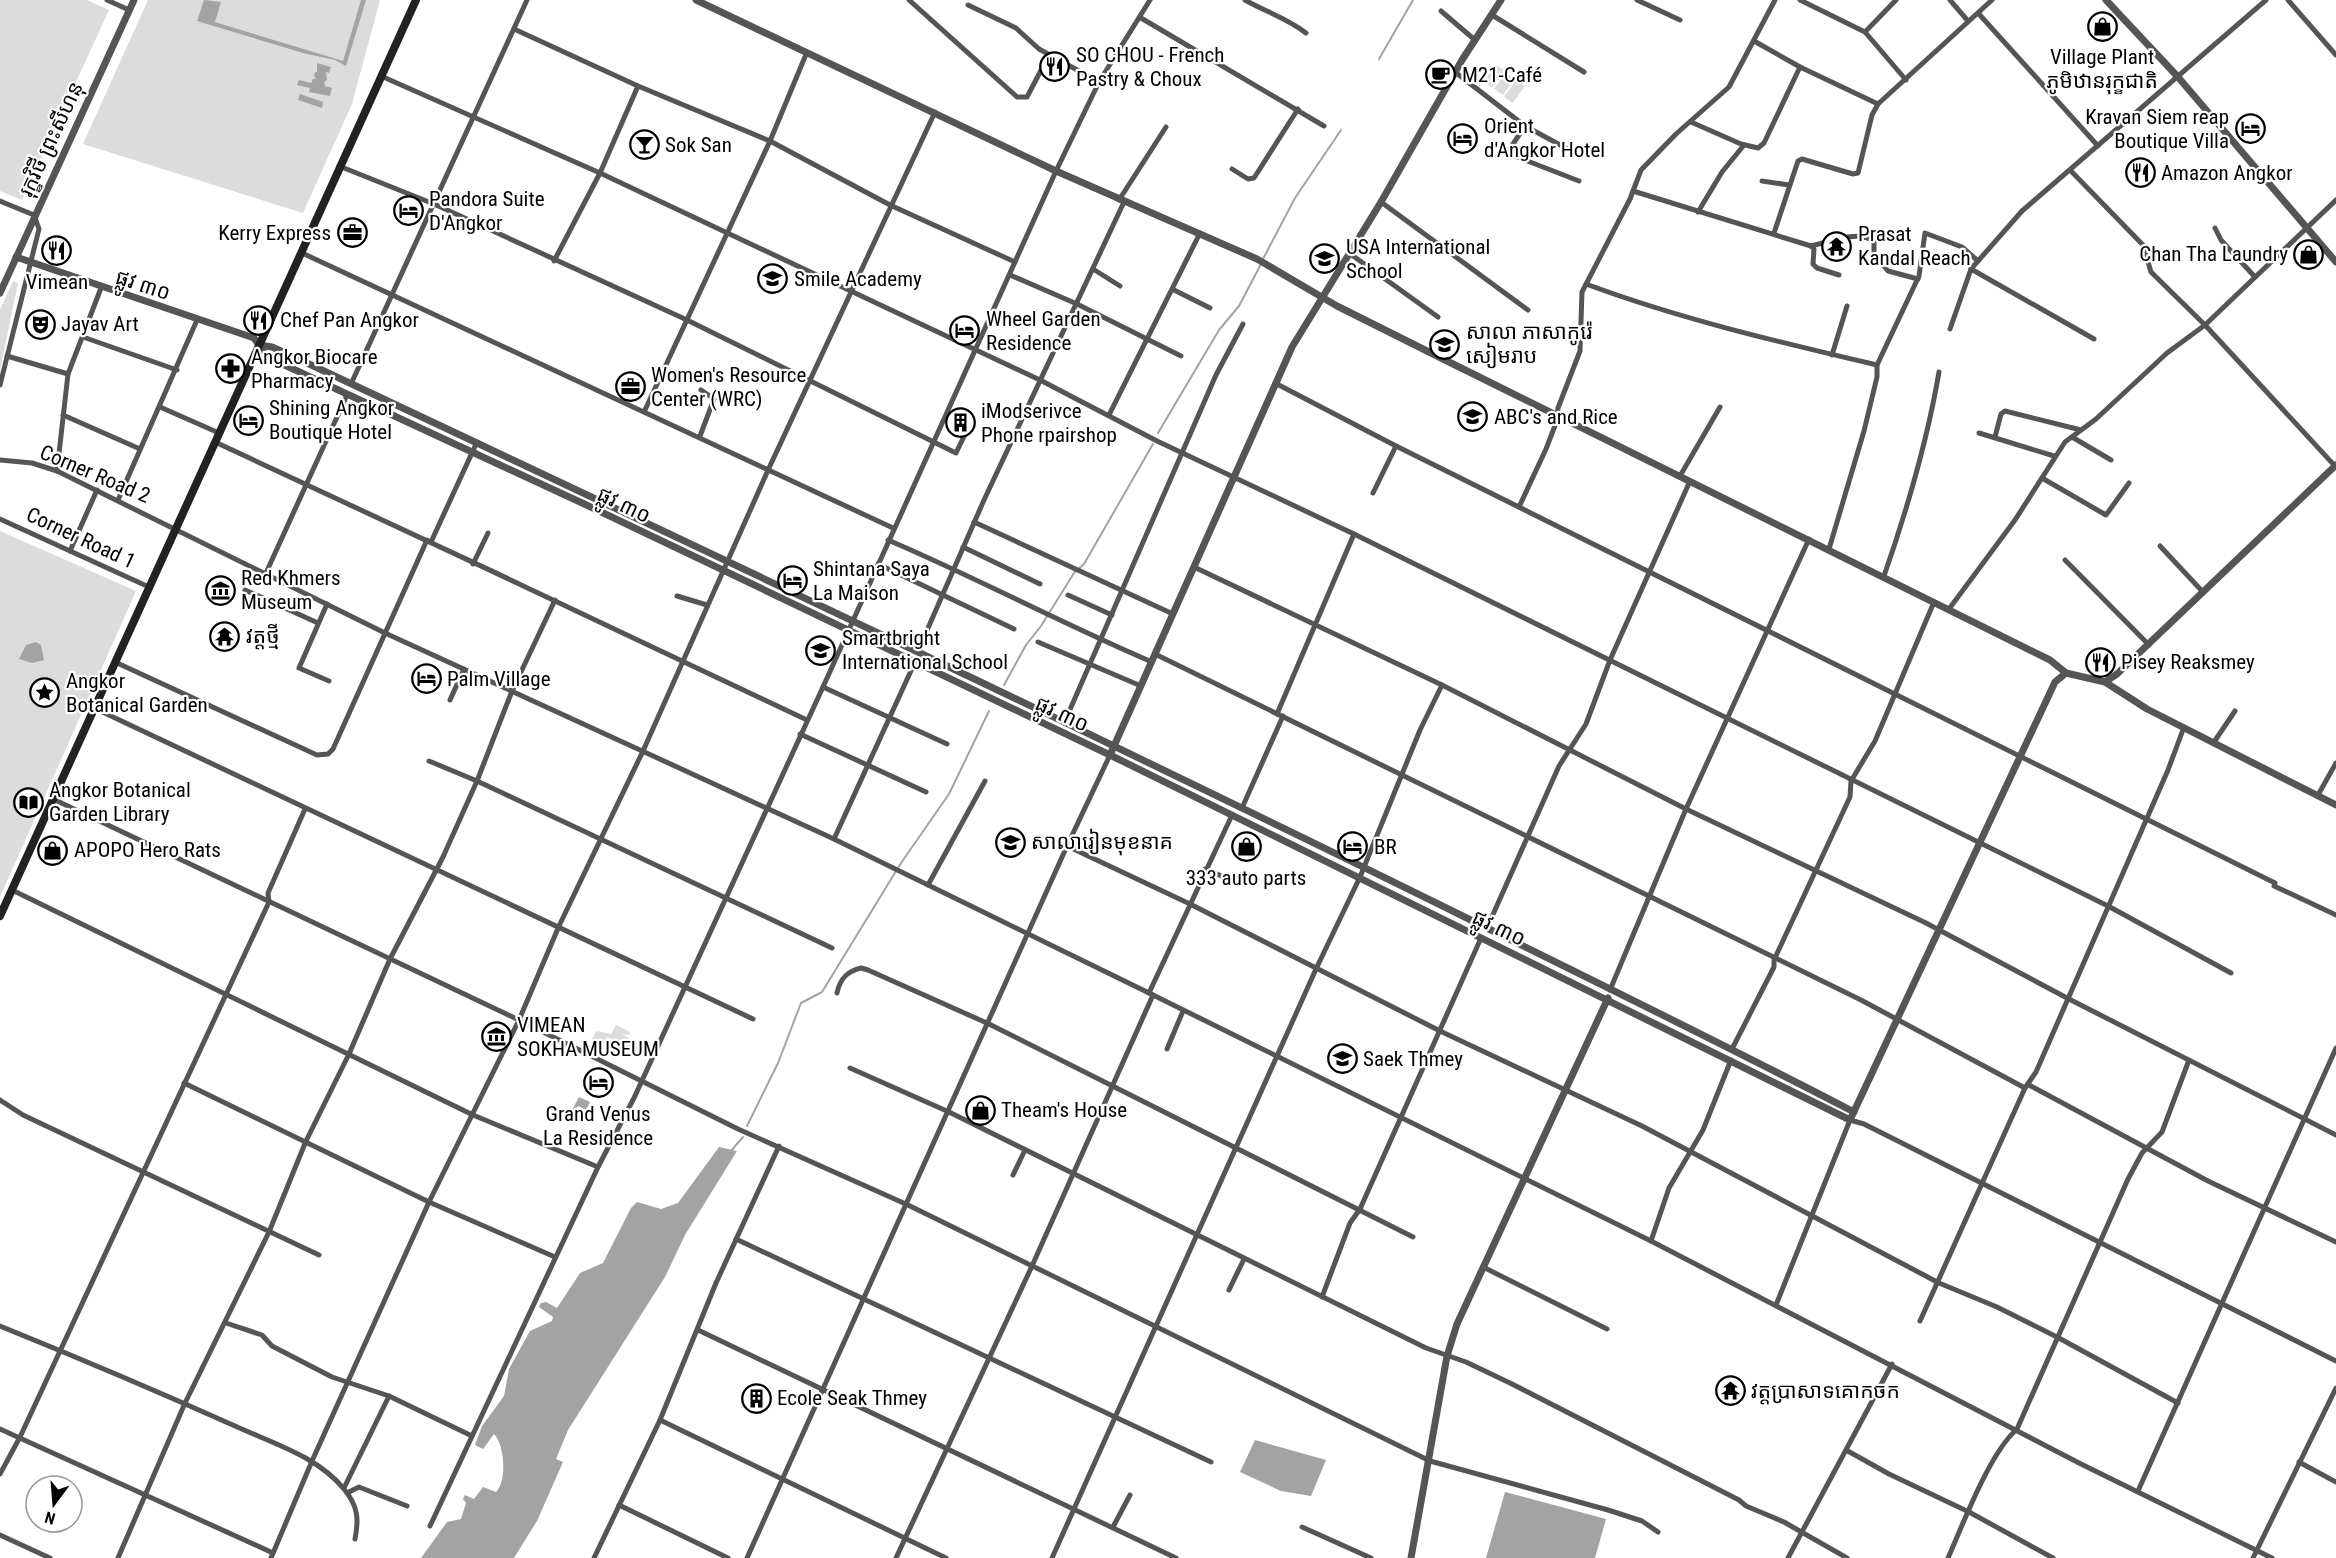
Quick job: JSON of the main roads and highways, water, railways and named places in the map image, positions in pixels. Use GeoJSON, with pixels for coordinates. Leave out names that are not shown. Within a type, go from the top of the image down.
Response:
{"type":"FeatureCollection","features":[{"type":"Feature","properties":{"kind":"main road"},"geometry":{"type":"LineString","coordinates":[[0,916],[416,0]]}},
{"type":"Feature","properties":{"kind":"waterway"},"geometry":{"type":"LineString","coordinates":[[1379,59],[1413,0]]}},
{"type":"Feature","properties":{"kind":"waterway"},"geometry":{"type":"LineString","coordinates":[[1263,259],[1295,198],[1341,130]]}},
{"type":"Feature","properties":{"kind":"waterway"},"geometry":{"type":"LineString","coordinates":[[1158,433],[1219,330],[1239,306],[1261,264]]}},
{"type":"Feature","properties":{"kind":"waterway"},"geometry":{"type":"LineString","coordinates":[[1004,685],[1026,645],[1041,626],[1074,573],[1084,564],[1153,444]]}},
{"type":"Feature","properties":{"kind":"waterway"},"geometry":{"type":"LineString","coordinates":[[747,1126],[778,1063],[801,1003],[822,992],[901,863],[949,794],[989,711]]}},
{"type":"Feature","properties":{"kind":"waterway"},"geometry":{"type":"LineString","coordinates":[[731,1151],[743,1137]]}},
{"type":"Feature","properties":{"kind":"place","name":"Village Plant ភូមិឋានរុក្ខជាតិ"},"geometry":{"type":"Point","coordinates":[2102,26]}},
{"type":"Feature","properties":{"kind":"place","name":"SO CHOU - French Pastry & Choux"},"geometry":{"type":"Point","coordinates":[1055,67]}},
{"type":"Feature","properties":{"kind":"place","name":"M21-Café"},"geometry":{"type":"Point","coordinates":[1441,75]}},
{"type":"Feature","properties":{"kind":"place","name":"Kravan Siem reap Boutique Villa"},"geometry":{"type":"Point","coordinates":[2250,129]}},
{"type":"Feature","properties":{"kind":"place","name":"Orient d'Angkor Hotel"},"geometry":{"type":"Point","coordinates":[1463,138]}},
{"type":"Feature","properties":{"kind":"place","name":"Sok San"},"geometry":{"type":"Point","coordinates":[644,145]}},
{"type":"Feature","properties":{"kind":"place","name":"Amazon Angkor"},"geometry":{"type":"Point","coordinates":[2140,173]}},
{"type":"Feature","properties":{"kind":"place","name":"Pandora Suite D'Angkor"},"geometry":{"type":"Point","coordinates":[408,211]}},
{"type":"Feature","properties":{"kind":"place","name":"Kerry Express"},"geometry":{"type":"Point","coordinates":[352,233]}},
{"type":"Feature","properties":{"kind":"place","name":"Prasat Kandal Reach"},"geometry":{"type":"Point","coordinates":[1837,246]}},
{"type":"Feature","properties":{"kind":"place","name":"Vimean"},"geometry":{"type":"Point","coordinates":[57,251]}},
{"type":"Feature","properties":{"kind":"place","name":"Chan Tha Laundry"},"geometry":{"type":"Point","coordinates":[2309,254]}},
{"type":"Feature","properties":{"kind":"place","name":"USA International School"},"geometry":{"type":"Point","coordinates":[1325,259]}},
{"type":"Feature","properties":{"kind":"place","name":"Smile Academy"},"geometry":{"type":"Point","coordinates":[773,279]}},
{"type":"Feature","properties":{"kind":"place","name":"Chef Pan Angkor"},"geometry":{"type":"Point","coordinates":[259,320]}},
{"type":"Feature","properties":{"kind":"place","name":"Jayav Art"},"geometry":{"type":"Point","coordinates":[40,324]}},
{"type":"Feature","properties":{"kind":"place","name":"Wheel Garden Residence"},"geometry":{"type":"Point","coordinates":[965,331]}},
{"type":"Feature","properties":{"kind":"place","name":"សាលា ភាសាកូរ៉េ សៀមរាប"},"geometry":{"type":"Point","coordinates":[1445,344]}},
{"type":"Feature","properties":{"kind":"place","name":"Angkor Biocare Pharmacy"},"geometry":{"type":"Point","coordinates":[230,369]}},
{"type":"Feature","properties":{"kind":"place","name":"Women's Resource Center (WRC)"},"geometry":{"type":"Point","coordinates":[630,387]}},
{"type":"Feature","properties":{"kind":"place","name":"ABC's and Rice"},"geometry":{"type":"Point","coordinates":[1473,417]}},
{"type":"Feature","properties":{"kind":"place","name":"Shining Angkor Boutique Hotel"},"geometry":{"type":"Point","coordinates":[248,420]}},
{"type":"Feature","properties":{"kind":"place","name":"iModserivce Phone rpairshop"},"geometry":{"type":"Point","coordinates":[960,423]}},
{"type":"Feature","properties":{"kind":"place","name":"Shintana Saya La Maison"},"geometry":{"type":"Point","coordinates":[792,581]}},
{"type":"Feature","properties":{"kind":"place","name":"Red Khmers Museum"},"geometry":{"type":"Point","coordinates":[220,590]}},
{"type":"Feature","properties":{"kind":"place","name":"វត្តថ្មី"},"geometry":{"type":"Point","coordinates":[225,636]}},
{"type":"Feature","properties":{"kind":"place","name":"Smartbright International School"},"geometry":{"type":"Point","coordinates":[821,650]}},
{"type":"Feature","properties":{"kind":"place","name":"Pisey Reaksmey"},"geometry":{"type":"Point","coordinates":[2100,662]}},
{"type":"Feature","properties":{"kind":"place","name":"Palm Village"},"geometry":{"type":"Point","coordinates":[426,679]}},
{"type":"Feature","properties":{"kind":"place","name":"Angkor Botanical Garden"},"geometry":{"type":"Point","coordinates":[45,693]}},
{"type":"Feature","properties":{"kind":"place","name":"Angkor Botanical Garden Library"},"geometry":{"type":"Point","coordinates":[28,802]}},
{"type":"Feature","properties":{"kind":"place","name":"សាលារៀនមុខនាគ"},"geometry":{"type":"Point","coordinates":[1010,842]}},
{"type":"Feature","properties":{"kind":"place","name":"333 auto parts"},"geometry":{"type":"Point","coordinates":[1246,847]}},
{"type":"Feature","properties":{"kind":"place","name":"BR"},"geometry":{"type":"Point","coordinates":[1353,847]}},
{"type":"Feature","properties":{"kind":"place","name":"APOPO Hero Rats"},"geometry":{"type":"Point","coordinates":[53,850]}},
{"type":"Feature","properties":{"kind":"place","name":"VIMEAN SOKHA MUSEUM"},"geometry":{"type":"Point","coordinates":[496,1037]}},
{"type":"Feature","properties":{"kind":"place","name":"Saek Thmey"},"geometry":{"type":"Point","coordinates":[1342,1059]}},
{"type":"Feature","properties":{"kind":"place","name":"Grand Venus La Residence"},"geometry":{"type":"Point","coordinates":[598,1083]}},
{"type":"Feature","properties":{"kind":"place","name":"Theam's House"},"geometry":{"type":"Point","coordinates":[980,1110]}},
{"type":"Feature","properties":{"kind":"place","name":"វត្តប្រាសាទគោកចក"},"geometry":{"type":"Point","coordinates":[1730,1391]}},
{"type":"Feature","properties":{"kind":"place","name":"Ecole Seak Thmey"},"geometry":{"type":"Point","coordinates":[756,1398]}}]}
